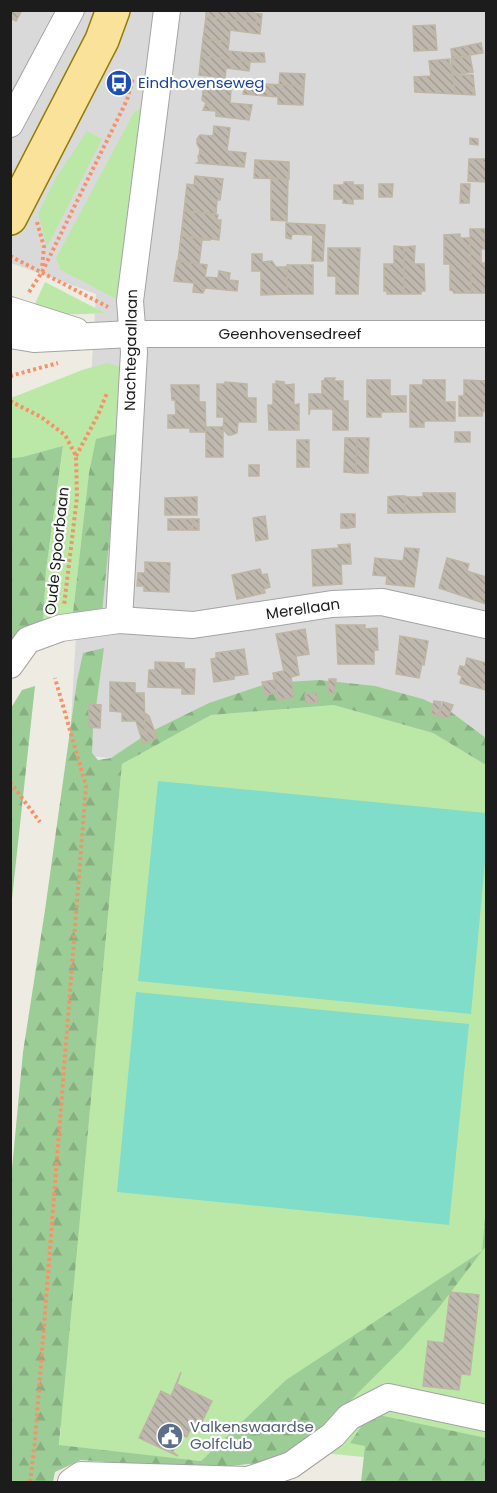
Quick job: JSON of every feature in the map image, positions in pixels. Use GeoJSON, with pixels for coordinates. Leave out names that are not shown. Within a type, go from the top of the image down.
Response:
{"type":"FeatureCollection","features":[{"type":"Feature","properties":{"kind":"main road"},"geometry":{"type":"LineString","coordinates":[[10,218],[98,48],[113,10]]}},
{"type":"Feature","properties":{"kind":"street"},"geometry":{"type":"LineString","coordinates":[[10,124],[71,10]]}},
{"type":"Feature","properties":{"kind":"street","name":"Nachtegaallaan"},"geometry":{"type":"LineString","coordinates":[[118,620],[134,364],[130,302],[167,10]]}},
{"type":"Feature","properties":{"kind":"street","name":"Geenhovensedreef"},"geometry":{"type":"LineString","coordinates":[[10,309],[93,337]]}},
{"type":"Feature","properties":{"kind":"street","name":"Geenhovensedreef"},"geometry":{"type":"LineString","coordinates":[[10,335],[34,339],[93,337],[131,326],[486,334]]}},
{"type":"Feature","properties":{"kind":"street","name":"Merellaan"},"geometry":{"type":"LineString","coordinates":[[10,665],[28,640],[60,628],[118,620],[193,625],[332,604],[382,602],[486,625]]}},
{"type":"Feature","properties":{"kind":"street"},"geometry":{"type":"LineString","coordinates":[[71,1482],[81,1475],[248,1480],[291,1465],[333,1435],[349,1417],[388,1396],[486,1418]]}},
{"type":"Feature","properties":{"kind":"path"},"geometry":{"type":"LineString","coordinates":[[42,272],[127,100]]}},
{"type":"Feature","properties":{"kind":"path"},"geometry":{"type":"LineString","coordinates":[[10,256],[42,272],[131,326]]}},
{"type":"Feature","properties":{"kind":"path"},"geometry":{"type":"LineString","coordinates":[[76,456],[98,415],[111,384],[134,364]]}},
{"type":"Feature","properties":{"kind":"path"},"geometry":{"type":"LineString","coordinates":[[10,401],[41,417],[65,435],[76,456]]}},
{"type":"Feature","properties":{"kind":"path","name":"Oude Spoorbaan"},"geometry":{"type":"LineString","coordinates":[[60,628],[77,497],[76,456]]}},
{"type":"Feature","properties":{"kind":"path"},"geometry":{"type":"LineString","coordinates":[[30,1482],[86,786],[56,678]]}},
{"type":"Feature","properties":{"kind":"path"},"geometry":{"type":"LineString","coordinates":[[10,782],[40,822]]}},
{"type":"Feature","properties":{"kind":"shaded area"},"geometry":{"type":"Polygon","coordinates":[[[10,11],[486,11],[486,796],[69,754],[96,294],[11,263],[10,11]]]}},
{"type":"Feature","properties":{"kind":"shaded area"},"geometry":{"type":"Polygon","coordinates":[[[158,781],[486,813],[486,851],[471,1014],[138,981],[158,781]]]}},
{"type":"Feature","properties":{"kind":"shaded area"},"geometry":{"type":"Polygon","coordinates":[[[136,992],[469,1024],[449,1225],[117,1192],[136,992]]]}},
{"type":"Feature","properties":{"kind":"green space"},"geometry":{"type":"Polygon","coordinates":[[[140,109],[144,111],[120,301],[61,270],[56,258],[132,116],[140,109]]]}},
{"type":"Feature","properties":{"kind":"green space"},"geometry":{"type":"Polygon","coordinates":[[[87,131],[102,139],[47,247],[38,214],[57,176],[87,131]]]}},
{"type":"Feature","properties":{"kind":"green space"},"geometry":{"type":"Polygon","coordinates":[[[45,282],[105,313],[59,313],[34,306],[45,282]]]}},
{"type":"Feature","properties":{"kind":"green space"},"geometry":{"type":"Polygon","coordinates":[[[107,363],[121,367],[120,433],[89,473],[72,621],[43,627],[46,571],[63,447],[11,458],[11,398],[82,370],[107,363]]]}},
{"type":"Feature","properties":{"kind":"green space"},"geometry":{"type":"Polygon","coordinates":[[[120,433],[101,623],[72,621],[89,473],[96,439],[120,433]]]}},
{"type":"Feature","properties":{"kind":"green space"},"geometry":{"type":"Polygon","coordinates":[[[63,446],[46,571],[43,627],[11,655],[11,458],[63,446]]]}},
{"type":"Feature","properties":{"kind":"green space"},"geometry":{"type":"Polygon","coordinates":[[[104,648],[93,729],[92,753],[98,760],[111,758],[150,732],[209,703],[269,683],[319,680],[375,686],[423,699],[451,712],[486,738],[486,765],[433,733],[334,705],[211,715],[122,764],[59,1445],[201,1461],[286,1380],[482,1251],[486,1206],[486,1246],[437,1310],[403,1348],[308,1443],[268,1462],[230,1466],[144,1465],[81,1460],[55,1472],[53,1482],[11,1482],[11,1179],[23,1052],[77,681],[83,653],[104,648]]]}},
{"type":"Feature","properties":{"kind":"green space"},"geometry":{"type":"Polygon","coordinates":[[[35,686],[11,908],[11,708],[22,690],[35,686]]]}},
{"type":"Feature","properties":{"kind":"green space"},"geometry":{"type":"Polygon","coordinates":[[[334,705],[433,733],[486,765],[486,1206],[483,1242],[486,1243],[486,1469],[220,1443],[201,1461],[59,1446],[61,1429],[10,1225],[81,1204],[122,764],[211,715],[334,705]]]}},
{"type":"Feature","properties":{"kind":"green space"},"geometry":{"type":"Polygon","coordinates":[[[369,1415],[379,1415],[486,1438],[486,1482],[361,1482],[365,1446],[350,1443],[369,1415]]]}},
{"type":"Feature","properties":{"kind":"building"},"geometry":{"type":"Polygon","coordinates":[[[10,10],[22,10],[16,21],[10,18],[10,10]]]}},
{"type":"Feature","properties":{"kind":"building"},"geometry":{"type":"Polygon","coordinates":[[[206,10],[233,10],[262,14],[261,23],[206,17],[206,10]]]}},
{"type":"Feature","properties":{"kind":"building"},"geometry":{"type":"Polygon","coordinates":[[[206,17],[261,23],[260,34],[230,30],[229,42],[203,39],[206,17]]]}},
{"type":"Feature","properties":{"kind":"building"},"geometry":{"type":"Polygon","coordinates":[[[435,25],[437,50],[414,51],[413,26],[435,25]]]}},
{"type":"Feature","properties":{"kind":"building"},"geometry":{"type":"Polygon","coordinates":[[[203,39],[229,42],[228,51],[264,53],[265,62],[201,56],[203,39]]]}},
{"type":"Feature","properties":{"kind":"building"},"geometry":{"type":"Polygon","coordinates":[[[481,43],[483,53],[452,58],[451,49],[481,43]]]}},
{"type":"Feature","properties":{"kind":"building"},"geometry":{"type":"Polygon","coordinates":[[[201,56],[250,62],[249,71],[226,68],[225,78],[199,75],[201,56]]]}},
{"type":"Feature","properties":{"kind":"building"},"geometry":{"type":"Polygon","coordinates":[[[470,56],[473,72],[453,75],[451,59],[470,56]]]}},
{"type":"Feature","properties":{"kind":"building"},"geometry":{"type":"Polygon","coordinates":[[[449,59],[456,94],[415,92],[414,77],[431,76],[429,61],[449,59]]]}},
{"type":"Feature","properties":{"kind":"building"},"geometry":{"type":"Polygon","coordinates":[[[280,73],[305,74],[304,86],[279,85],[280,73]]]}},
{"type":"Feature","properties":{"kind":"building"},"geometry":{"type":"Polygon","coordinates":[[[452,75],[473,75],[475,95],[456,94],[452,75]]]}},
{"type":"Feature","properties":{"kind":"building"},"geometry":{"type":"Polygon","coordinates":[[[245,83],[304,86],[303,105],[278,104],[278,97],[243,94],[245,83]]]}},
{"type":"Feature","properties":{"kind":"building"},"geometry":{"type":"Polygon","coordinates":[[[205,88],[231,91],[230,103],[252,105],[249,120],[216,116],[216,111],[203,110],[206,103],[202,100],[205,88]]]}},
{"type":"Feature","properties":{"kind":"building"},"geometry":{"type":"Polygon","coordinates":[[[214,126],[230,128],[227,151],[246,153],[244,167],[197,163],[200,149],[197,139],[200,135],[213,136],[214,126]]]}},
{"type":"Feature","properties":{"kind":"building"},"geometry":{"type":"Polygon","coordinates":[[[470,138],[478,139],[478,145],[470,144],[470,138]]]}},
{"type":"Feature","properties":{"kind":"building"},"geometry":{"type":"Polygon","coordinates":[[[469,159],[486,159],[486,182],[468,181],[469,159]]]}},
{"type":"Feature","properties":{"kind":"building"},"geometry":{"type":"Polygon","coordinates":[[[255,160],[289,162],[289,179],[254,178],[255,160]]]}},
{"type":"Feature","properties":{"kind":"building"},"geometry":{"type":"Polygon","coordinates":[[[195,176],[223,179],[216,214],[184,211],[187,184],[194,185],[195,176]]]}},
{"type":"Feature","properties":{"kind":"building"},"geometry":{"type":"Polygon","coordinates":[[[271,178],[288,179],[287,221],[271,220],[271,178]]]}},
{"type":"Feature","properties":{"kind":"building"},"geometry":{"type":"Polygon","coordinates":[[[344,182],[363,185],[363,199],[353,199],[353,204],[343,203],[343,199],[334,199],[334,185],[344,185],[344,182]]]}},
{"type":"Feature","properties":{"kind":"building"},"geometry":{"type":"Polygon","coordinates":[[[379,184],[393,184],[392,197],[379,197],[379,184]]]}},
{"type":"Feature","properties":{"kind":"building"},"geometry":{"type":"Polygon","coordinates":[[[461,184],[470,184],[469,203],[460,203],[461,184]]]}},
{"type":"Feature","properties":{"kind":"building"},"geometry":{"type":"Polygon","coordinates":[[[184,211],[218,215],[217,220],[221,220],[219,240],[181,236],[184,211]]]}},
{"type":"Feature","properties":{"kind":"building"},"geometry":{"type":"Polygon","coordinates":[[[286,223],[325,225],[323,261],[312,261],[313,235],[292,234],[291,239],[286,238],[286,223]]]}},
{"type":"Feature","properties":{"kind":"building"},"geometry":{"type":"Polygon","coordinates":[[[470,229],[485,229],[485,249],[481,249],[481,263],[486,263],[486,293],[471,293],[470,229]]]}},
{"type":"Feature","properties":{"kind":"building"},"geometry":{"type":"Polygon","coordinates":[[[460,234],[460,238],[470,238],[471,293],[454,293],[450,290],[450,264],[444,264],[444,235],[460,234]]]}},
{"type":"Feature","properties":{"kind":"building"},"geometry":{"type":"Polygon","coordinates":[[[181,236],[211,240],[202,240],[199,264],[178,261],[181,236]]]}},
{"type":"Feature","properties":{"kind":"building"},"geometry":{"type":"Polygon","coordinates":[[[394,246],[404,247],[404,294],[387,294],[387,291],[384,291],[384,264],[394,264],[394,246]]]}},
{"type":"Feature","properties":{"kind":"building"},"geometry":{"type":"Polygon","coordinates":[[[415,246],[414,264],[424,264],[425,291],[421,291],[421,294],[404,294],[404,247],[415,246]]]}},
{"type":"Feature","properties":{"kind":"building"},"geometry":{"type":"Polygon","coordinates":[[[328,248],[360,248],[358,294],[336,294],[336,276],[328,276],[328,248]]]}},
{"type":"Feature","properties":{"kind":"building"},"geometry":{"type":"Polygon","coordinates":[[[252,254],[262,254],[262,262],[272,261],[276,267],[287,267],[287,294],[261,295],[261,271],[252,271],[252,254]]]}},
{"type":"Feature","properties":{"kind":"building"},"geometry":{"type":"Polygon","coordinates":[[[177,261],[207,265],[205,277],[218,278],[219,271],[230,273],[229,280],[238,281],[237,291],[205,288],[203,293],[193,292],[194,283],[174,281],[177,261]]]}},
{"type":"Feature","properties":{"kind":"building"},"geometry":{"type":"Polygon","coordinates":[[[287,265],[313,265],[313,294],[287,294],[287,265]]]}},
{"type":"Feature","properties":{"kind":"building"},"geometry":{"type":"Polygon","coordinates":[[[325,378],[343,381],[343,401],[348,401],[348,430],[333,430],[333,409],[310,409],[309,415],[309,394],[322,394],[322,381],[325,378]]]}},
{"type":"Feature","properties":{"kind":"building"},"geometry":{"type":"Polygon","coordinates":[[[367,380],[390,380],[390,396],[406,396],[406,412],[381,412],[381,417],[367,417],[367,380]]]}},
{"type":"Feature","properties":{"kind":"building"},"geometry":{"type":"Polygon","coordinates":[[[423,380],[445,380],[445,402],[455,402],[455,421],[424,421],[424,427],[410,427],[410,385],[423,385],[423,380]]]}},
{"type":"Feature","properties":{"kind":"building"},"geometry":{"type":"Polygon","coordinates":[[[464,380],[486,381],[486,411],[483,411],[482,416],[459,416],[459,396],[464,396],[464,380]]]}},
{"type":"Feature","properties":{"kind":"building"},"geometry":{"type":"Polygon","coordinates":[[[276,381],[287,385],[294,384],[294,405],[299,404],[299,430],[269,430],[268,405],[273,405],[273,384],[276,384],[276,381]]]}},
{"type":"Feature","properties":{"kind":"building"},"geometry":{"type":"Polygon","coordinates":[[[225,382],[247,384],[247,398],[256,398],[256,422],[238,422],[237,433],[231,435],[223,429],[224,417],[217,417],[217,384],[225,384],[225,382]]]}},
{"type":"Feature","properties":{"kind":"building"},"geometry":{"type":"Polygon","coordinates":[[[171,385],[199,385],[199,402],[205,402],[206,432],[190,432],[190,428],[168,428],[168,415],[176,415],[171,385]]]}},
{"type":"Feature","properties":{"kind":"building"},"geometry":{"type":"Polygon","coordinates":[[[206,427],[223,427],[223,457],[206,457],[206,427]]]}},
{"type":"Feature","properties":{"kind":"building"},"geometry":{"type":"Polygon","coordinates":[[[455,432],[470,432],[470,442],[455,442],[455,432]]]}},
{"type":"Feature","properties":{"kind":"building"},"geometry":{"type":"Polygon","coordinates":[[[345,438],[357,438],[356,473],[344,472],[345,438]]]}},
{"type":"Feature","properties":{"kind":"building"},"geometry":{"type":"Polygon","coordinates":[[[357,438],[369,438],[368,473],[356,473],[357,438]]]}},
{"type":"Feature","properties":{"kind":"building"},"geometry":{"type":"Polygon","coordinates":[[[297,440],[309,440],[309,467],[297,467],[297,440]]]}},
{"type":"Feature","properties":{"kind":"building"},"geometry":{"type":"Polygon","coordinates":[[[249,465],[259,465],[259,476],[249,476],[249,465]]]}},
{"type":"Feature","properties":{"kind":"building"},"geometry":{"type":"Polygon","coordinates":[[[423,493],[455,493],[455,512],[405,513],[405,497],[423,497],[423,493]]]}},
{"type":"Feature","properties":{"kind":"building"},"geometry":{"type":"Polygon","coordinates":[[[405,496],[405,513],[388,513],[388,497],[405,496]]]}},
{"type":"Feature","properties":{"kind":"building"},"geometry":{"type":"Polygon","coordinates":[[[197,497],[197,515],[165,515],[165,498],[197,497]]]}},
{"type":"Feature","properties":{"kind":"building"},"geometry":{"type":"Polygon","coordinates":[[[341,514],[348,514],[348,528],[341,528],[341,514]]]}},
{"type":"Feature","properties":{"kind":"building"},"geometry":{"type":"Polygon","coordinates":[[[348,514],[355,514],[355,527],[348,528],[348,514]]]}},
{"type":"Feature","properties":{"kind":"building"},"geometry":{"type":"Polygon","coordinates":[[[265,516],[268,539],[256,541],[253,518],[265,516]]]}},
{"type":"Feature","properties":{"kind":"building"},"geometry":{"type":"Polygon","coordinates":[[[168,519],[193,519],[193,530],[168,530],[168,519]]]}},
{"type":"Feature","properties":{"kind":"building"},"geometry":{"type":"Polygon","coordinates":[[[193,519],[199,519],[199,530],[193,530],[193,519]]]}},
{"type":"Feature","properties":{"kind":"building"},"geometry":{"type":"Polygon","coordinates":[[[350,544],[351,564],[341,564],[342,584],[313,586],[312,550],[339,548],[338,545],[350,544]]]}},
{"type":"Feature","properties":{"kind":"building"},"geometry":{"type":"Polygon","coordinates":[[[405,548],[419,549],[414,587],[386,584],[387,576],[373,575],[375,558],[403,561],[405,548]]]}},
{"type":"Feature","properties":{"kind":"building"},"geometry":{"type":"Polygon","coordinates":[[[447,558],[469,564],[467,571],[486,577],[486,604],[439,588],[447,558]]]}},
{"type":"Feature","properties":{"kind":"building"},"geometry":{"type":"Polygon","coordinates":[[[145,562],[170,563],[169,592],[144,591],[144,586],[137,586],[138,573],[145,573],[145,562]]]}},
{"type":"Feature","properties":{"kind":"building"},"geometry":{"type":"Polygon","coordinates":[[[260,569],[262,575],[267,574],[270,587],[264,589],[265,593],[237,599],[232,575],[260,569]]]}},
{"type":"Feature","properties":{"kind":"building"},"geometry":{"type":"Polygon","coordinates":[[[336,625],[365,625],[365,629],[377,628],[378,650],[374,650],[374,664],[338,664],[336,625]]]}},
{"type":"Feature","properties":{"kind":"building"},"geometry":{"type":"Polygon","coordinates":[[[305,629],[309,654],[296,656],[299,675],[291,677],[294,697],[278,700],[273,673],[284,671],[276,634],[305,629]]]}},
{"type":"Feature","properties":{"kind":"building"},"geometry":{"type":"Polygon","coordinates":[[[400,636],[428,641],[419,678],[396,674],[400,636]]]}},
{"type":"Feature","properties":{"kind":"building"},"geometry":{"type":"Polygon","coordinates":[[[244,649],[248,674],[214,682],[211,659],[216,658],[216,653],[244,649]]]}},
{"type":"Feature","properties":{"kind":"building"},"geometry":{"type":"Polygon","coordinates":[[[467,658],[486,663],[486,690],[460,683],[462,676],[458,674],[460,666],[465,667],[467,658]]]}},
{"type":"Feature","properties":{"kind":"building"},"geometry":{"type":"Polygon","coordinates":[[[155,662],[184,663],[184,669],[195,669],[194,694],[182,694],[182,688],[148,687],[149,670],[155,670],[155,662]]]}},
{"type":"Feature","properties":{"kind":"building"},"geometry":{"type":"Polygon","coordinates":[[[329,679],[336,679],[335,693],[328,693],[329,679]]]}},
{"type":"Feature","properties":{"kind":"building"},"geometry":{"type":"Polygon","coordinates":[[[274,680],[277,693],[265,695],[262,682],[274,680]]]}},
{"type":"Feature","properties":{"kind":"building"},"geometry":{"type":"Polygon","coordinates":[[[110,682],[135,683],[135,693],[144,693],[145,728],[150,741],[143,743],[136,721],[122,721],[122,712],[110,711],[110,682]]]}},
{"type":"Feature","properties":{"kind":"building"},"geometry":{"type":"Polygon","coordinates":[[[317,693],[318,702],[306,703],[305,694],[317,693]]]}},
{"type":"Feature","properties":{"kind":"building"},"geometry":{"type":"Polygon","coordinates":[[[434,701],[441,702],[438,715],[431,714],[434,701]]]}},
{"type":"Feature","properties":{"kind":"building"},"geometry":{"type":"Polygon","coordinates":[[[443,702],[453,705],[448,718],[439,716],[443,702]]]}},
{"type":"Feature","properties":{"kind":"building"},"geometry":{"type":"Polygon","coordinates":[[[89,704],[101,705],[100,728],[89,727],[89,704]]]}},
{"type":"Feature","properties":{"kind":"building"},"geometry":{"type":"Polygon","coordinates":[[[145,713],[149,716],[157,738],[150,741],[145,728],[145,713]]]}},
{"type":"Feature","properties":{"kind":"building"},"geometry":{"type":"Polygon","coordinates":[[[450,1292],[479,1295],[470,1375],[461,1374],[459,1390],[423,1386],[428,1341],[444,1343],[450,1292]]]}},
{"type":"Feature","properties":{"kind":"building"},"geometry":{"type":"Polygon","coordinates":[[[181,1372],[177,1384],[212,1401],[199,1428],[206,1433],[192,1426],[187,1437],[181,1435],[173,1452],[178,1456],[139,1438],[161,1391],[171,1396],[181,1372]]]}},
{"type":"Feature","properties":{"kind":"place","name":"Eindhovenseweg"},"geometry":{"type":"Point","coordinates":[119,83]}},
{"type":"Feature","properties":{"kind":"place","name":"Valkenswaardse Golfclub"},"geometry":{"type":"Point","coordinates":[170,1436]}}]}
